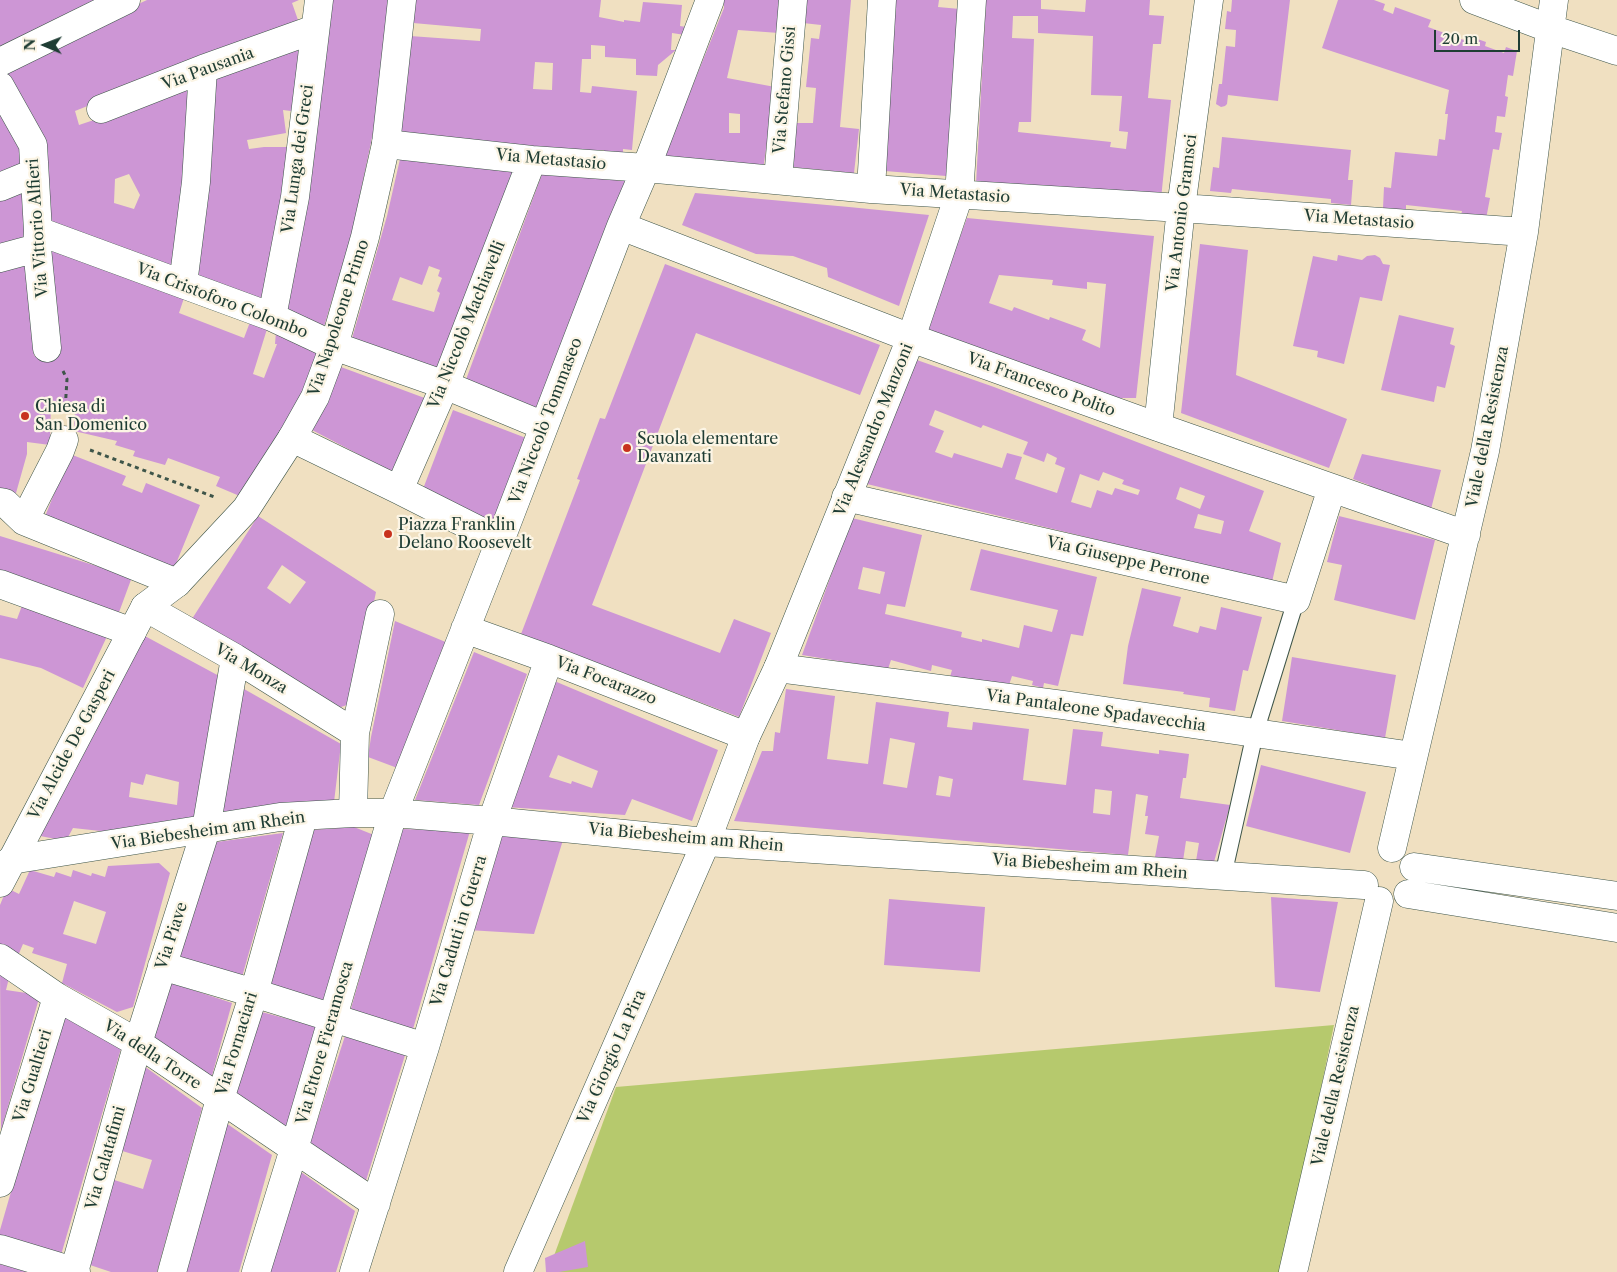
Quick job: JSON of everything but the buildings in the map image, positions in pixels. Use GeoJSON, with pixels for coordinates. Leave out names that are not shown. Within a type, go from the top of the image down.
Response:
{"type":"FeatureCollection","features":[{"type":"Feature","properties":{"kind":"street"},"geometry":{"type":"LineString","coordinates":[[0,62],[126,0]]}},
{"type":"Feature","properties":{"kind":"street","name":"Via Lunga dei Greci"},"geometry":{"type":"LineString","coordinates":[[272,317],[295,197],[319,0]]}},
{"type":"Feature","properties":{"kind":"street","name":"Via Napoleone Primo"},"geometry":{"type":"LineString","coordinates":[[145,607],[177,583],[246,509],[292,438],[315,396],[334,346],[365,237],[386,144],[402,0]]}},
{"type":"Feature","properties":{"kind":"street","name":"Via Niccolò Tommaseo"},"geometry":{"type":"LineString","coordinates":[[393,813],[710,0]]}},
{"type":"Feature","properties":{"kind":"street","name":"Via Stefano Gissi"},"geometry":{"type":"LineString","coordinates":[[778,180],[792,0]]}},
{"type":"Feature","properties":{"kind":"street"},"geometry":{"type":"LineString","coordinates":[[871,189],[882,0]]}},
{"type":"Feature","properties":{"kind":"street","name":"Via Alessandro Manzoni"},"geometry":{"type":"LineString","coordinates":[[706,842],[746,736],[778,668],[911,338],[959,195],[972,0]]}},
{"type":"Feature","properties":{"kind":"street","name":"Via Antonio Gramsci"},"geometry":{"type":"LineString","coordinates":[[1158,427],[1181,208],[1208,0]]}},
{"type":"Feature","properties":{"kind":"street"},"geometry":{"type":"LineString","coordinates":[[1474,0],[1617,51]]}},
{"type":"Feature","properties":{"kind":"street","name":"Viale della Resistenza"},"geometry":{"type":"LineString","coordinates":[[1392,848],[1412,756],[1485,451],[1524,232],[1554,0]]}},
{"type":"Feature","properties":{"kind":"street","name":"Via Pausania"},"geometry":{"type":"LineString","coordinates":[[101,109],[204,69],[316,29]]}},
{"type":"Feature","properties":{"kind":"street"},"geometry":{"type":"LineString","coordinates":[[183,284],[196,182],[204,69]]}},
{"type":"Feature","properties":{"kind":"street","name":"Via Vittorio Alfieri"},"geometry":{"type":"LineString","coordinates":[[0,86],[32,145],[37,240],[54,358]]}},
{"type":"Feature","properties":{"kind":"street","name":"Via Metastasio"},"geometry":{"type":"LineString","coordinates":[[386,144],[532,160],[646,168],[871,189],[1524,232]]}},
{"type":"Feature","properties":{"kind":"street","name":"Via Niccolò Machiavelli"},"geometry":{"type":"LineString","coordinates":[[400,490],[445,385],[532,160]]}},
{"type":"Feature","properties":{"kind":"street"},"geometry":{"type":"LineString","coordinates":[[0,187],[34,173]]}},
{"type":"Feature","properties":{"kind":"street","name":"Via Francesco Polito"},"geometry":{"type":"LineString","coordinates":[[621,226],[911,338],[1466,535]]}},
{"type":"Feature","properties":{"kind":"street"},"geometry":{"type":"LineString","coordinates":[[0,258],[37,240]]}},
{"type":"Feature","properties":{"kind":"street","name":"Via Cristoforo Colombo"},"geometry":{"type":"LineString","coordinates":[[37,240],[183,284],[272,317],[334,346],[445,385],[544,426]]}},
{"type":"Feature","properties":{"kind":"street"},"geometry":{"type":"LineString","coordinates":[[292,438],[500,541]]}},
{"type":"Feature","properties":{"kind":"street"},"geometry":{"type":"LineString","coordinates":[[24,521],[64,440]]}},
{"type":"Feature","properties":{"kind":"street"},"geometry":{"type":"LineString","coordinates":[[1296,600],[1332,488]]}},
{"type":"Feature","properties":{"kind":"street","name":"Via Giuseppe Perrone"},"geometry":{"type":"LineString","coordinates":[[846,497],[1296,600]]}},
{"type":"Feature","properties":{"kind":"street"},"geometry":{"type":"LineString","coordinates":[[0,502],[5,503],[24,521],[177,583]]}},
{"type":"Feature","properties":{"kind":"street"},"geometry":{"type":"LineString","coordinates":[[0,584],[132,632]]}},
{"type":"Feature","properties":{"kind":"street","name":"Via Alcide De Gasperi"},"geometry":{"type":"LineString","coordinates":[[4,872],[145,607]]}},
{"type":"Feature","properties":{"kind":"street","name":"Via Monza"},"geometry":{"type":"LineString","coordinates":[[145,607],[235,658],[355,733]]}},
{"type":"Feature","properties":{"kind":"street"},"geometry":{"type":"LineString","coordinates":[[353,813],[355,733],[380,614]]}},
{"type":"Feature","properties":{"kind":"street","name":"Via Focarazzo"},"geometry":{"type":"LineString","coordinates":[[466,629],[549,659],[746,736]]}},
{"type":"Feature","properties":{"kind":"street","name":"Via Piave"},"geometry":{"type":"LineString","coordinates":[[138,1043],[206,829],[235,658]]}},
{"type":"Feature","properties":{"kind":"street","name":"Via Caduti in Guerra"},"geometry":{"type":"LineString","coordinates":[[354,1272],[425,1047],[492,821],[549,659]]}},
{"type":"Feature","properties":{"kind":"street","name":"Via Pantaleone Spadavecchia"},"geometry":{"type":"LineString","coordinates":[[778,668],[1063,705],[1412,756]]}},
{"type":"Feature","properties":{"kind":"street","name":"Via Biebesheim am Rhein"},"geometry":{"type":"LineString","coordinates":[[4,872],[206,829],[280,817],[393,813],[706,842],[1224,876],[1371,893]]}},
{"type":"Feature","properties":{"kind":"street","name":"Via Ettore Fieramosca"},"geometry":{"type":"LineString","coordinates":[[256,1272],[393,813]]}},
{"type":"Feature","properties":{"kind":"street","name":"Via Fornaciari"},"geometry":{"type":"LineString","coordinates":[[172,1272],[220,1099],[254,993],[303,816]]}},
{"type":"Feature","properties":{"kind":"street","name":"Via Giorgio La Pira"},"geometry":{"type":"LineString","coordinates":[[518,1272],[706,842]]}},
{"type":"Feature","properties":{"kind":"street"},"geometry":{"type":"LineString","coordinates":[[1392,848],[1406,854],[1414,867],[1416,877],[1413,886],[1408,894],[1395,902],[1371,893],[1362,872],[1367,858],[1378,850],[1392,848]]}},
{"type":"Feature","properties":{"kind":"street"},"geometry":{"type":"LineString","coordinates":[[1414,867],[1617,896]]}},
{"type":"Feature","properties":{"kind":"street","name":"Viale della Resistenza"},"geometry":{"type":"LineString","coordinates":[[1292,1272],[1371,893]]}},
{"type":"Feature","properties":{"kind":"street"},"geometry":{"type":"LineString","coordinates":[[1408,894],[1617,928]]}},
{"type":"Feature","properties":{"kind":"street","name":"Via della Torre"},"geometry":{"type":"LineString","coordinates":[[0,958],[57,997],[138,1043],[376,1204]]}},
{"type":"Feature","properties":{"kind":"street"},"geometry":{"type":"LineString","coordinates":[[162,966],[425,1047]]}},
{"type":"Feature","properties":{"kind":"street","name":"Via Gualtieri"},"geometry":{"type":"LineString","coordinates":[[0,1183],[57,997]]}},
{"type":"Feature","properties":{"kind":"street","name":"Via Calatafimi"},"geometry":{"type":"LineString","coordinates":[[75,1272],[138,1043]]}},
{"type":"Feature","properties":{"kind":"street"},"geometry":{"type":"LineString","coordinates":[[0,1249],[75,1272]]}},
{"type":"Feature","properties":{"kind":"lane"},"geometry":{"type":"LineString","coordinates":[[1224,876],[1255,733],[1296,600]]}},
{"type":"Feature","properties":{"kind":"path"},"geometry":{"type":"LineString","coordinates":[[54,358],[67,379],[64,440],[246,509]]}},
{"type":"Feature","properties":{"kind":"green space"},"geometry":{"type":"Polygon","coordinates":[[[1334,1025],[1283,1272],[548,1272],[616,1087],[1334,1025]]]}},
{"type":"Feature","properties":{"kind":"place","name":"Chiesa di San Domenico"},"geometry":{"type":"Point","coordinates":[25,416]}},
{"type":"Feature","properties":{"kind":"place","name":"Scuola elementare Davanzati"},"geometry":{"type":"Point","coordinates":[627,448]}},
{"type":"Feature","properties":{"kind":"place","name":"Piazza Franklin Delano Roosevelt"},"geometry":{"type":"Point","coordinates":[388,534]}}]}
